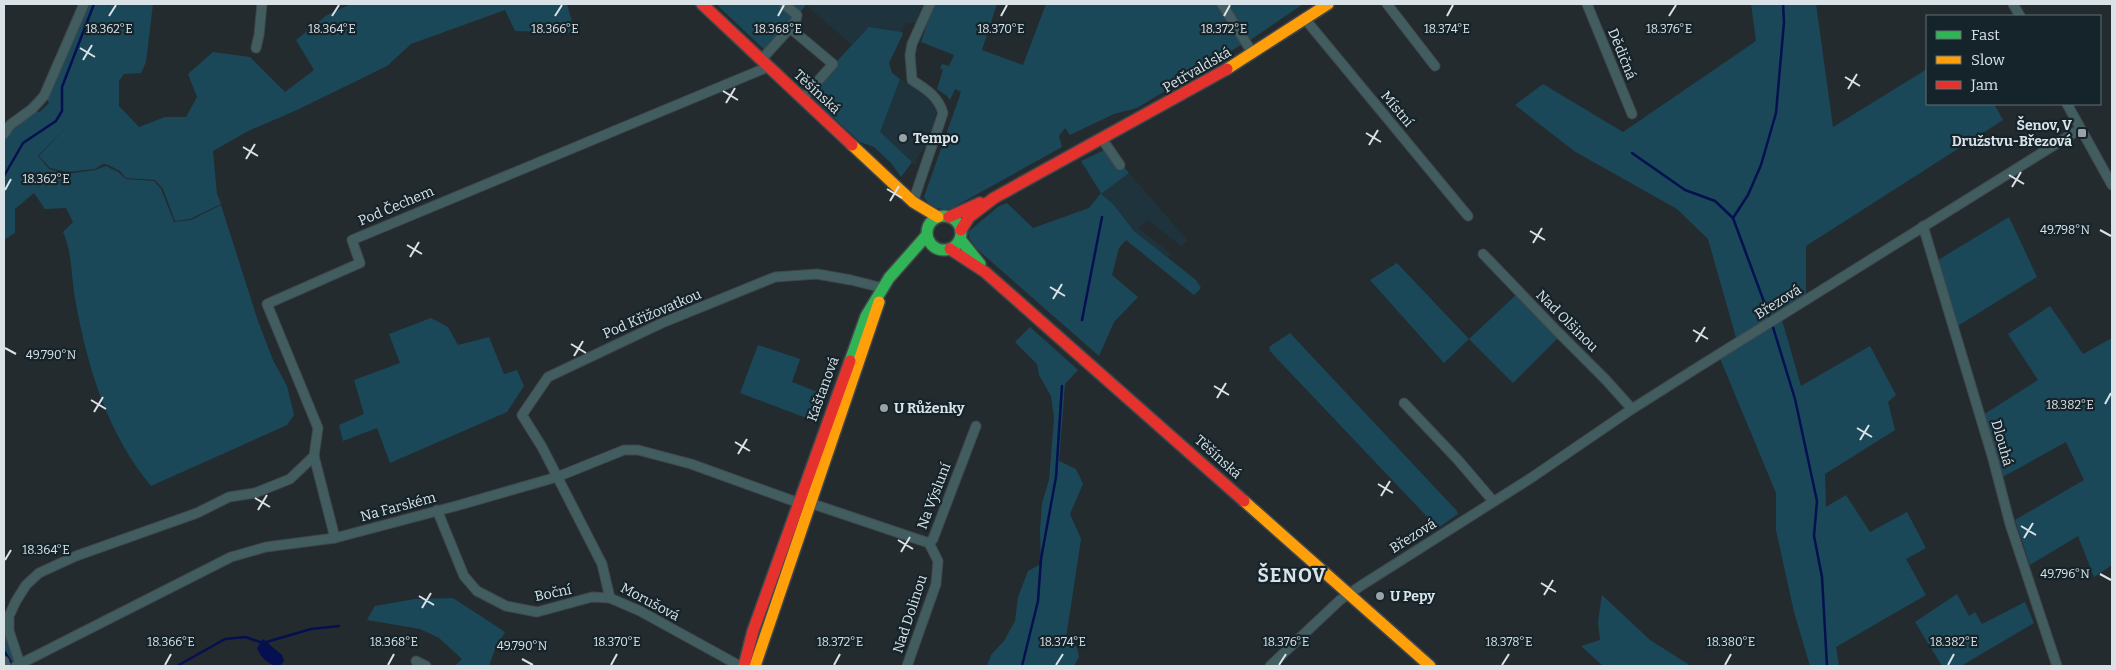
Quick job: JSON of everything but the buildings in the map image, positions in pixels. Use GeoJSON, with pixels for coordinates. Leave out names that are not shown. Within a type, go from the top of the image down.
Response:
{"type":"FeatureCollection","features":[{"type":"Feature","properties":{"kind":"main road","name":"Těšínská"},"geometry":{"type":"LineString","coordinates":[[702,4],[913,202],[944,217]]}},
{"type":"Feature","properties":{"kind":"main road","name":"Petřvaldská"},"geometry":{"type":"LineString","coordinates":[[944,217],[994,198],[1138,121],[1253,54],[1328,4]]}},
{"type":"Feature","properties":{"kind":"main road","name":"Petřvaldská"},"geometry":{"type":"LineString","coordinates":[[960,234],[969,217],[994,198]]}},
{"type":"Feature","properties":{"kind":"main road","name":"Těšínská"},"geometry":{"type":"LineString","coordinates":[[913,202],[928,231]]}},
{"type":"Feature","properties":{"kind":"main road"},"geometry":{"type":"LineString","coordinates":[[906,258],[937,248],[950,249],[956,245],[960,234],[957,222],[944,217],[928,231],[930,243],[937,248]]}},
{"type":"Feature","properties":{"kind":"main road","name":"Kaštanová"},"geometry":{"type":"LineString","coordinates":[[755,666],[805,503],[866,316],[891,275],[928,231]]}},
{"type":"Feature","properties":{"kind":"main road","name":"Těšínská"},"geometry":{"type":"LineString","coordinates":[[960,234],[985,272]]}},
{"type":"Feature","properties":{"kind":"main road","name":"Těšínská"},"geometry":{"type":"LineString","coordinates":[[950,249],[985,272],[1430,666]]}},
{"type":"Feature","properties":{"kind":"main road","name":"Kaštanová"},"geometry":{"type":"LineString","coordinates":[[744,666],[753,631],[805,503]]}},
{"type":"Feature","properties":{"kind":"street"},"geometry":{"type":"LineString","coordinates":[[4,134],[10,125],[32,109],[44,96],[84,4]]}},
{"type":"Feature","properties":{"kind":"street"},"geometry":{"type":"LineString","coordinates":[[256,48],[262,4]]}},
{"type":"Feature","properties":{"kind":"street"},"geometry":{"type":"LineString","coordinates":[[913,202],[943,113],[940,104],[931,92],[912,80],[911,49],[930,4]]}},
{"type":"Feature","properties":{"kind":"street"},"geometry":{"type":"LineString","coordinates":[[1222,4],[1253,54]]}},
{"type":"Feature","properties":{"kind":"street"},"geometry":{"type":"LineString","coordinates":[[1387,4],[1435,66]]}},
{"type":"Feature","properties":{"kind":"street","name":"Dědičná"},"geometry":{"type":"LineString","coordinates":[[1587,4],[1632,114]]}},
{"type":"Feature","properties":{"kind":"street"},"geometry":{"type":"LineString","coordinates":[[2013,4],[2019,15]]}},
{"type":"Feature","properties":{"kind":"street"},"geometry":{"type":"LineString","coordinates":[[764,64],[796,20],[797,15],[785,5]]}},
{"type":"Feature","properties":{"kind":"street","name":"Místní"},"geometry":{"type":"LineString","coordinates":[[1305,20],[1468,216]]}},
{"type":"Feature","properties":{"kind":"street"},"geometry":{"type":"LineString","coordinates":[[790,28],[833,64],[802,98]]}},
{"type":"Feature","properties":{"kind":"street","name":"Pod Čechem"},"geometry":{"type":"LineString","coordinates":[[335,538],[314,456],[318,428],[267,304],[360,263],[352,240],[764,64]]}},
{"type":"Feature","properties":{"kind":"street"},"geometry":{"type":"LineString","coordinates":[[2068,105],[2112,184]]}},
{"type":"Feature","properties":{"kind":"street","name":"Březová"},"geometry":{"type":"LineString","coordinates":[[1270,666],[1348,594],[1531,478],[1632,409],[2080,129]]}},
{"type":"Feature","properties":{"kind":"street"},"geometry":{"type":"LineString","coordinates":[[1102,139],[1120,165]]}},
{"type":"Feature","properties":{"kind":"street","name":"Dlouhá"},"geometry":{"type":"LineString","coordinates":[[1923,226],[1993,459],[2010,524],[2057,666]]}},
{"type":"Feature","properties":{"kind":"street","name":"Nad Olšinou"},"geometry":{"type":"LineString","coordinates":[[1483,254],[1632,409]]}},
{"type":"Feature","properties":{"kind":"street","name":"Pod Křižovatkou"},"geometry":{"type":"LineString","coordinates":[[557,477],[522,416],[548,377],[662,323],[775,277],[818,274],[883,288]]}},
{"type":"Feature","properties":{"kind":"street"},"geometry":{"type":"LineString","coordinates":[[1404,403],[1494,501]]}},
{"type":"Feature","properties":{"kind":"street","name":"Na Výsluní"},"geometry":{"type":"LineString","coordinates":[[805,503],[929,543],[933,539],[976,426]]}},
{"type":"Feature","properties":{"kind":"street","name":"Na Farském"},"geometry":{"type":"LineString","coordinates":[[18,665],[231,557],[266,547],[335,538],[557,477],[624,450],[638,450],[691,464],[805,503]]}},
{"type":"Feature","properties":{"kind":"street"},"geometry":{"type":"LineString","coordinates":[[18,665],[9,631],[9,616],[26,585],[39,572],[76,556],[197,513],[229,497],[255,493],[290,479],[314,456]]}},
{"type":"Feature","properties":{"kind":"street","name":"Morušová"},"geometry":{"type":"LineString","coordinates":[[557,477],[602,564],[610,598],[640,611],[740,666]]}},
{"type":"Feature","properties":{"kind":"street","name":"Boční"},"geometry":{"type":"LineString","coordinates":[[437,510],[464,576],[477,591],[506,606],[537,612],[592,598],[610,598]]}},
{"type":"Feature","properties":{"kind":"street","name":"Nad Dolinou"},"geometry":{"type":"LineString","coordinates":[[907,666],[936,584],[938,561],[929,543]]}},
{"type":"Feature","properties":{"kind":"street"},"geometry":{"type":"LineString","coordinates":[[4,661],[6,666]]}},
{"type":"Feature","properties":{"kind":"street"},"geometry":{"type":"LineString","coordinates":[[416,661],[426,666]]}},
{"type":"Feature","properties":{"kind":"shaded area"},"geometry":{"type":"Polygon","coordinates":[[[86,4],[107,4],[108,9],[108,4],[153,4],[146,62],[141,73],[124,74],[119,81],[119,106],[139,127],[165,117],[186,117],[197,97],[188,74],[213,52],[250,57],[285,92],[314,70],[296,40],[327,15],[351,4],[567,4],[575,33],[515,31],[505,10],[411,44],[387,66],[297,110],[248,131],[213,151],[217,194],[221,204],[190,219],[175,221],[163,189],[155,180],[126,178],[120,171],[106,164],[95,169],[67,172],[50,168],[39,156],[69,124],[38,156],[49,169],[67,174],[95,170],[106,166],[118,172],[126,179],[154,181],[161,189],[174,222],[191,220],[221,205],[258,321],[273,360],[287,386],[294,415],[287,425],[151,486],[123,445],[102,400],[94,376],[81,328],[74,295],[69,249],[63,232],[73,222],[66,208],[45,209],[34,193],[15,209],[15,233],[4,240],[5,135],[32,110],[40,112],[49,103],[46,97],[86,4]]]}},
{"type":"Feature","properties":{"kind":"shaded area"},"geometry":{"type":"Polygon","coordinates":[[[716,4],[805,4],[806,5],[768,53],[716,4]]]}},
{"type":"Feature","properties":{"kind":"shaded area"},"geometry":{"type":"Polygon","coordinates":[[[805,4],[923,4],[916,22],[905,24],[902,32],[869,27],[852,45],[805,4]]]}},
{"type":"Feature","properties":{"kind":"shaded area"},"geometry":{"type":"Polygon","coordinates":[[[934,4],[997,4],[982,50],[1023,65],[1046,4],[1220,4],[1244,43],[1137,108],[1114,114],[1070,135],[1065,128],[1059,136],[1062,147],[952,208],[940,208],[932,206],[924,197],[961,92],[955,89],[950,100],[937,89],[943,70],[940,68],[942,64],[949,66],[954,55],[921,42],[934,4]]]}},
{"type":"Feature","properties":{"kind":"shaded area"},"geometry":{"type":"Polygon","coordinates":[[[1226,4],[1303,4],[1249,41],[1226,4]]]}},
{"type":"Feature","properties":{"kind":"shaded area"},"geometry":{"type":"Polygon","coordinates":[[[1751,4],[1816,4],[1833,127],[1926,70],[1926,105],[1995,105],[2003,120],[1806,246],[1806,298],[1737,341],[1708,239],[1677,209],[1574,151],[1515,105],[1543,84],[1623,132],[1756,41],[1751,4]]]}},
{"type":"Feature","properties":{"kind":"shaded area"},"geometry":{"type":"Polygon","coordinates":[[[869,27],[902,32],[903,34],[889,63],[892,73],[900,79],[880,132],[912,162],[901,177],[892,164],[874,147],[860,142],[807,93],[869,27]]]}},
{"type":"Feature","properties":{"kind":"shaded area"},"geometry":{"type":"Polygon","coordinates":[[[900,79],[932,99],[937,111],[930,141],[915,160],[917,162],[915,165],[879,132],[900,79]]]}},
{"type":"Feature","properties":{"kind":"shaded area"},"geometry":{"type":"Polygon","coordinates":[[[1111,147],[1117,159],[1129,173],[1101,194],[1113,204],[1134,231],[1196,280],[1201,288],[1194,295],[1126,240],[1119,248],[1112,275],[1138,297],[1114,322],[1099,356],[977,249],[969,238],[968,232],[999,206],[1007,203],[1033,228],[1089,208],[1101,193],[1081,161],[1111,147]]]}},
{"type":"Feature","properties":{"kind":"shaded area"},"geometry":{"type":"Polygon","coordinates":[[[1129,173],[1188,241],[1181,246],[1148,220],[1138,228],[1171,254],[1167,257],[1134,231],[1113,204],[1101,194],[1129,173]]]}},
{"type":"Feature","properties":{"kind":"shaded area"},"geometry":{"type":"Polygon","coordinates":[[[2009,217],[2037,277],[1956,327],[1938,260],[2009,217]]]}},
{"type":"Feature","properties":{"kind":"shaded area"},"geometry":{"type":"Polygon","coordinates":[[[1397,263],[1469,339],[1444,363],[1370,280],[1397,263]]]}},
{"type":"Feature","properties":{"kind":"shaded area"},"geometry":{"type":"Polygon","coordinates":[[[1517,294],[1559,337],[1513,383],[1469,339],[1517,294]]]}},
{"type":"Feature","properties":{"kind":"shaded area"},"geometry":{"type":"Polygon","coordinates":[[[2050,306],[2083,354],[2112,338],[2112,565],[2094,577],[2078,536],[2030,565],[2015,520],[2084,480],[2066,442],[2001,478],[1983,415],[2038,380],[2008,334],[2050,306]]]}},
{"type":"Feature","properties":{"kind":"shaded area"},"geometry":{"type":"Polygon","coordinates":[[[431,318],[448,327],[458,345],[489,337],[504,374],[517,370],[524,386],[507,412],[390,463],[377,428],[343,441],[339,425],[364,414],[354,380],[400,363],[389,334],[431,318]]]}},
{"type":"Feature","properties":{"kind":"shaded area"},"geometry":{"type":"Polygon","coordinates":[[[1782,320],[1801,386],[1870,346],[1896,395],[1888,402],[1895,430],[1825,474],[1826,507],[1846,495],[1870,532],[1907,512],[1926,548],[1906,559],[1926,595],[1836,647],[1839,666],[1810,666],[1794,612],[1776,530],[1776,493],[1719,356],[1782,320]]]}},
{"type":"Feature","properties":{"kind":"shaded area"},"geometry":{"type":"Polygon","coordinates":[[[1030,327],[1078,370],[1065,384],[1059,461],[1076,469],[1083,484],[1070,514],[1081,539],[1066,638],[1077,647],[1079,657],[1074,666],[987,666],[991,655],[1004,641],[1015,621],[1018,597],[1028,571],[1041,564],[1040,530],[1042,503],[1049,480],[1054,418],[1051,396],[1039,375],[1037,364],[1015,342],[1030,327]]]}},
{"type":"Feature","properties":{"kind":"shaded area"},"geometry":{"type":"Polygon","coordinates":[[[1290,333],[1458,514],[1438,528],[1270,351],[1269,347],[1290,333]]]}},
{"type":"Feature","properties":{"kind":"shaded area"},"geometry":{"type":"Polygon","coordinates":[[[758,345],[800,359],[792,382],[825,395],[817,422],[740,393],[758,345]]]}},
{"type":"Feature","properties":{"kind":"shaded area"},"geometry":{"type":"Polygon","coordinates":[[[1957,594],[1969,616],[1975,612],[1982,624],[2025,602],[2034,623],[1961,666],[1942,666],[1915,622],[1957,594]]]}},
{"type":"Feature","properties":{"kind":"shaded area"},"geometry":{"type":"Polygon","coordinates":[[[1602,595],[1650,640],[1691,666],[1603,666],[1581,646],[1600,640],[1598,622],[1602,595]]]}},
{"type":"Feature","properties":{"kind":"shaded area"},"geometry":{"type":"Polygon","coordinates":[[[453,598],[505,632],[489,666],[455,666],[462,659],[439,638],[420,629],[367,620],[375,606],[415,599],[453,598]]]}},
{"type":"Feature","properties":{"kind":"shaded area"},"geometry":{"type":"Polygon","coordinates":[[[4,633],[14,654],[14,658],[9,666],[4,659],[4,633]]]}},
{"type":"Feature","properties":{"kind":"shaded area"},"geometry":{"type":"Polygon","coordinates":[[[263,639],[282,655],[284,661],[280,666],[269,663],[261,655],[257,648],[263,639]]]}},
{"type":"Feature","properties":{"kind":"waterway"},"geometry":{"type":"LineString","coordinates":[[4,176],[23,143],[56,121],[62,111],[62,87],[94,4]]}},
{"type":"Feature","properties":{"kind":"waterway"},"geometry":{"type":"LineString","coordinates":[[1770,318],[1733,218],[1748,195],[1761,165],[1776,113],[1784,22],[1783,4]]}},
{"type":"Feature","properties":{"kind":"waterway"},"geometry":{"type":"LineString","coordinates":[[1632,153],[1685,190],[1715,201],[1733,218]]}},
{"type":"Feature","properties":{"kind":"waterway"},"geometry":{"type":"LineString","coordinates":[[1082,320],[1102,217]]}},
{"type":"Feature","properties":{"kind":"waterway"},"geometry":{"type":"LineString","coordinates":[[1772,324],[1795,399],[1817,501],[1814,536],[1822,577],[1827,666]]}},
{"type":"Feature","properties":{"kind":"waterway"},"geometry":{"type":"LineString","coordinates":[[1022,666],[1038,601],[1041,559],[1056,477],[1062,386]]}},
{"type":"Feature","properties":{"kind":"waterway"},"geometry":{"type":"LineString","coordinates":[[177,666],[225,639],[245,637],[263,643],[311,629],[339,626]]}},
{"type":"Feature","properties":{"kind":"waterway"},"geometry":{"type":"LineString","coordinates":[[4,651],[13,666]]}},
{"type":"Feature","properties":{"kind":"traffic: fast"},"geometry":{"type":"LineString","coordinates":[[944,216],[956,221],[961,233],[956,245],[944,250],[932,245],[927,233],[932,221],[944,216]]}},
{"type":"Feature","properties":{"kind":"traffic: fast"},"geometry":{"type":"LineString","coordinates":[[850,361],[866,316],[889,278],[927,235]]}},
{"type":"Feature","properties":{"kind":"traffic: fast"},"geometry":{"type":"LineString","coordinates":[[960,239],[980,264]]}},
{"type":"Feature","properties":{"kind":"traffic: slow"},"geometry":{"type":"LineString","coordinates":[[1227,69],[1328,4]]}},
{"type":"Feature","properties":{"kind":"traffic: slow"},"geometry":{"type":"LineString","coordinates":[[852,145],[913,202],[938,217]]}},
{"type":"Feature","properties":{"kind":"traffic: slow"},"geometry":{"type":"LineString","coordinates":[[755,666],[879,302]]}},
{"type":"Feature","properties":{"kind":"traffic: slow"},"geometry":{"type":"LineString","coordinates":[[1244,501],[1430,666]]}},
{"type":"Feature","properties":{"kind":"traffic: jam"},"geometry":{"type":"LineString","coordinates":[[702,4],[852,145]]}},
{"type":"Feature","properties":{"kind":"traffic: jam"},"geometry":{"type":"LineString","coordinates":[[961,230],[969,217],[994,198],[1227,69]]}},
{"type":"Feature","properties":{"kind":"traffic: jam"},"geometry":{"type":"LineString","coordinates":[[949,217],[980,203]]}},
{"type":"Feature","properties":{"kind":"traffic: jam"},"geometry":{"type":"LineString","coordinates":[[950,249],[985,272],[1244,501]]}},
{"type":"Feature","properties":{"kind":"traffic: jam"},"geometry":{"type":"LineString","coordinates":[[744,666],[753,631],[850,361]]}},
{"type":"Feature","properties":{"kind":"place","name":"Šenov, V Družstvu-Březová"},"geometry":{"type":"Point","coordinates":[2082,133]}},
{"type":"Feature","properties":{"kind":"place","name":"Tempo"},"geometry":{"type":"Point","coordinates":[903,138]}},
{"type":"Feature","properties":{"kind":"place","name":"U Růženky"},"geometry":{"type":"Point","coordinates":[884,408]}},
{"type":"Feature","properties":{"kind":"place","name":"U Pepy"},"geometry":{"type":"Point","coordinates":[1380,596]}},
{"type":"Feature","properties":{"kind":"district","name":"ŠENOV"},"geometry":{"type":"Point","coordinates":[1292,575]}}]}
